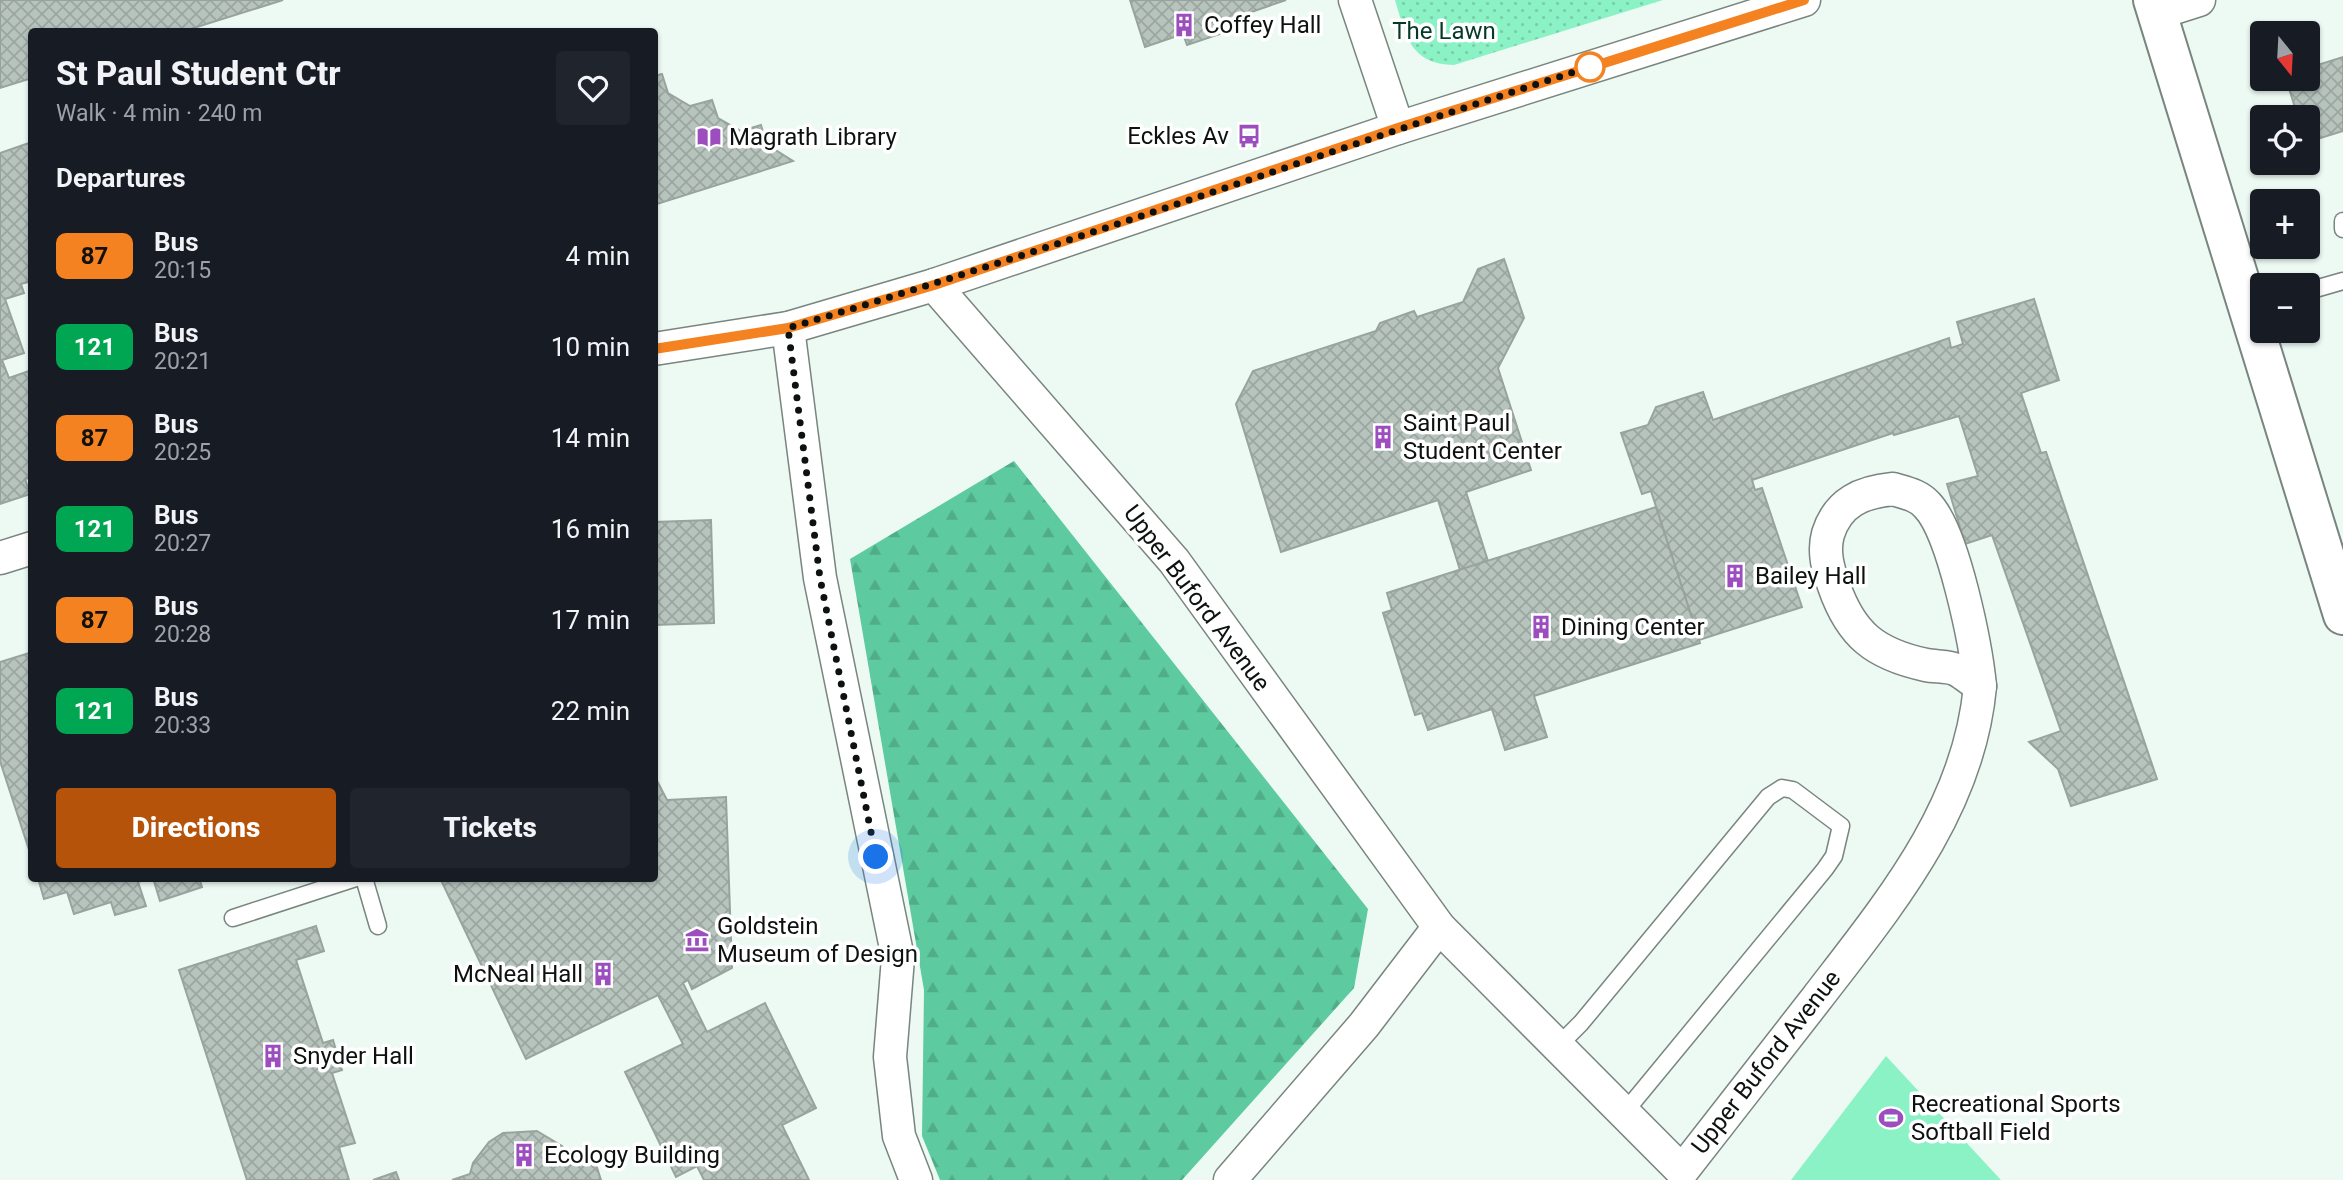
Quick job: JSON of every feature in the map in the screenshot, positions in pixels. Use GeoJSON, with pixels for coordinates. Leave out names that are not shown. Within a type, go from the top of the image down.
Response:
{"type":"FeatureCollection","features":[{"type":"Feature","properties":{"kind":"main road"},"geometry":{"type":"LineString","coordinates":[[2155,7],[2250,290]]}},
{"type":"Feature","properties":{"kind":"main road"},"geometry":{"type":"LineString","coordinates":[[2266,343],[2343,615]]}},
{"type":"Feature","properties":{"kind":"street"},"geometry":{"type":"LineString","coordinates":[[1355,0],[1398,128]]}},
{"type":"Feature","properties":{"kind":"street"},"geometry":{"type":"LineString","coordinates":[[658,348],[788,328],[934,285],[1398,128],[1804,0]]}},
{"type":"Feature","properties":{"kind":"street"},"geometry":{"type":"LineString","coordinates":[[2155,7],[2199,0]]}},
{"type":"Feature","properties":{"kind":"street","name":"Upper Buford Avenue"},"geometry":{"type":"LineString","coordinates":[[934,285],[1174,561],[1439,927],[1682,1171],[1879,917],[1936,832],[1959,778],[1976,726],[1979,686],[1971,622],[1940,525],[1928,506],[1916,496],[1893,489],[1869,491],[1850,501],[1833,519],[1825,544],[1827,565],[1844,614],[1856,631],[1895,657],[1956,669],[1979,686]]}},
{"type":"Feature","properties":{"kind":"street"},"geometry":{"type":"LineString","coordinates":[[788,328],[820,578],[898,958],[890,1057],[899,1136],[916,1180]]}},
{"type":"Feature","properties":{"kind":"street"},"geometry":{"type":"LineString","coordinates":[[0,558],[28,549]]}},
{"type":"Feature","properties":{"kind":"street"},"geometry":{"type":"LineString","coordinates":[[1230,1180],[1364,1025],[1439,927]]}},
{"type":"Feature","properties":{"kind":"lane"},"geometry":{"type":"LineString","coordinates":[[2343,221],[2343,229]]}},
{"type":"Feature","properties":{"kind":"lane"},"geometry":{"type":"LineString","coordinates":[[2320,288],[2343,281]]}},
{"type":"Feature","properties":{"kind":"lane"},"geometry":{"type":"LineString","coordinates":[[1557,1047],[1581,1023],[1768,797],[1782,788],[1793,790],[1842,826],[1837,848],[1825,869],[1624,1113]]}},
{"type":"Feature","properties":{"kind":"lane"},"geometry":{"type":"LineString","coordinates":[[233,918],[344,882]]}},
{"type":"Feature","properties":{"kind":"lane"},"geometry":{"type":"LineString","coordinates":[[365,882],[379,926]]}},
{"type":"Feature","properties":{"kind":"green space","name":"The Lawn"},"geometry":{"type":"Polygon","coordinates":[[[1395,0],[1663,0],[1454,65],[1428,59],[1412,46],[1395,0]]]}},
{"type":"Feature","properties":{"kind":"green space"},"geometry":{"type":"Polygon","coordinates":[[[1014,461],[1368,909],[1354,988],[1182,1180],[940,1180],[922,1136],[924,990],[850,559],[1014,461]]]}},
{"type":"Feature","properties":{"kind":"green space","name":"Recreational Sports Softball Field"},"geometry":{"type":"Polygon","coordinates":[[[1886,1056],[2001,1180],[1791,1180],[1886,1056]]]}},
{"type":"Feature","properties":{"kind":"building"},"geometry":{"type":"Polygon","coordinates":[[[0,0],[283,0],[194,28],[28,28],[28,79],[0,88],[0,0]]]}},
{"type":"Feature","properties":{"kind":"building","name":"Coffey Hall"},"geometry":{"type":"Polygon","coordinates":[[[1130,0],[1286,0],[1228,20],[1232,30],[1187,45],[1183,34],[1145,47],[1130,0]]]}},
{"type":"Feature","properties":{"kind":"building"},"geometry":{"type":"Polygon","coordinates":[[[2343,57],[2343,131],[2320,138],[2320,105],[2294,105],[2290,91],[2320,91],[2320,64],[2343,57]]]}},
{"type":"Feature","properties":{"kind":"building","name":"Magrath Library"},"geometry":{"type":"Polygon","coordinates":[[[662,74],[668,93],[690,106],[712,100],[718,118],[741,131],[761,125],[766,144],[793,161],[658,204],[658,75],[662,74]]]}},
{"type":"Feature","properties":{"kind":"building"},"geometry":{"type":"Polygon","coordinates":[[[28,143],[28,282],[21,284],[24,293],[5,299],[24,353],[2,360],[9,378],[28,371],[28,478],[25,479],[28,495],[0,504],[0,153],[28,143]]]}},
{"type":"Feature","properties":{"kind":"building","name":"Saint Paul Student Center"},"geometry":{"type":"Polygon","coordinates":[[[1504,259],[1524,318],[1498,368],[1531,470],[1466,492],[1488,561],[1460,570],[1438,500],[1281,552],[1236,404],[1253,371],[1376,331],[1380,323],[1414,311],[1417,317],[1463,302],[1478,269],[1504,259]]]}},
{"type":"Feature","properties":{"kind":"building","name":"Bailey Hall"},"geometry":{"type":"Polygon","coordinates":[[[2034,299],[2059,380],[2021,393],[2041,453],[2046,452],[2157,779],[2071,806],[2058,769],[2029,742],[2061,731],[1992,535],[1965,544],[1947,484],[1978,476],[1959,416],[1894,435],[1893,433],[1752,480],[1755,490],[1762,488],[1802,607],[1699,640],[1651,491],[1642,494],[1621,433],[1648,425],[1656,407],[1703,392],[1713,420],[1949,338],[1951,348],[1963,344],[1957,322],[2034,299]]]}},
{"type":"Feature","properties":{"kind":"building","name":"Dining Center"},"geometry":{"type":"Polygon","coordinates":[[[1656,507],[1700,643],[1534,696],[1547,737],[1505,750],[1492,709],[1428,730],[1422,713],[1415,715],[1383,613],[1392,610],[1387,593],[1656,507]]]}},
{"type":"Feature","properties":{"kind":"building"},"geometry":{"type":"Polygon","coordinates":[[[711,520],[714,623],[658,625],[658,522],[711,520]]]}},
{"type":"Feature","properties":{"kind":"building"},"geometry":{"type":"Polygon","coordinates":[[[28,653],[28,847],[0,761],[0,662],[28,653]]]}},
{"type":"Feature","properties":{"kind":"building","name":"McNeal Hall"},"geometry":{"type":"Polygon","coordinates":[[[658,783],[667,800],[726,797],[732,968],[692,989],[688,980],[683,983],[707,1032],[765,1003],[816,1108],[782,1125],[809,1180],[704,1180],[697,1166],[676,1177],[625,1072],[683,1044],[658,995],[526,1059],[442,882],[658,882],[658,783]]]}},
{"type":"Feature","properties":{"kind":"building"},"geometry":{"type":"Polygon","coordinates":[[[39,882],[138,882],[146,906],[115,915],[111,902],[74,914],[67,892],[44,899],[39,882]]]}},
{"type":"Feature","properties":{"kind":"building"},"geometry":{"type":"Polygon","coordinates":[[[154,882],[200,882],[202,887],[160,901],[154,882]]]}},
{"type":"Feature","properties":{"kind":"building","name":"Snyder Hall"},"geometry":{"type":"Polygon","coordinates":[[[316,926],[324,951],[296,960],[323,1043],[333,1040],[342,1070],[332,1073],[355,1143],[339,1147],[349,1180],[247,1180],[179,970],[316,926]]]}},
{"type":"Feature","properties":{"kind":"building","name":"Ecology Building"},"geometry":{"type":"Polygon","coordinates":[[[537,1131],[562,1146],[572,1158],[592,1152],[601,1180],[452,1180],[470,1174],[473,1163],[489,1142],[503,1133],[537,1131]]]}},
{"type":"Feature","properties":{"kind":"building"},"geometry":{"type":"Polygon","coordinates":[[[396,1172],[399,1180],[373,1180],[396,1172]]]}},
{"type":"Feature","properties":{"kind":"bus line","name":"87"},"geometry":{"type":"LineString","coordinates":[[658,348],[788,328],[934,285],[1398,128],[1804,0]]}},
{"type":"Feature","properties":{"kind":"place","name":"Coffey Hall"},"geometry":{"type":"Point","coordinates":[1184,25]}},
{"type":"Feature","properties":{"kind":"place","name":"Eckles Av"},"geometry":{"type":"Point","coordinates":[1249,136]}},
{"type":"Feature","properties":{"kind":"place","name":"Magrath Library"},"geometry":{"type":"Point","coordinates":[709,137]}},
{"type":"Feature","properties":{"kind":"place","name":"Saint Paul Student Center"},"geometry":{"type":"Point","coordinates":[1383,437]}},
{"type":"Feature","properties":{"kind":"place","name":"Bailey Hall"},"geometry":{"type":"Point","coordinates":[1735,576]}},
{"type":"Feature","properties":{"kind":"place","name":"Dining Center"},"geometry":{"type":"Point","coordinates":[1541,627]}},
{"type":"Feature","properties":{"kind":"place","name":"Goldstein Museum of Design"},"geometry":{"type":"Point","coordinates":[697,940]}},
{"type":"Feature","properties":{"kind":"place","name":"McNeal Hall"},"geometry":{"type":"Point","coordinates":[603,974]}},
{"type":"Feature","properties":{"kind":"place","name":"Snyder Hall"},"geometry":{"type":"Point","coordinates":[273,1056]}},
{"type":"Feature","properties":{"kind":"place","name":"Recreational Sports Softball Field"},"geometry":{"type":"Point","coordinates":[1891,1118]}},
{"type":"Feature","properties":{"kind":"place","name":"Ecology Building"},"geometry":{"type":"Point","coordinates":[524,1155]}},
{"type":"Feature","properties":{"kind":"route"},"geometry":{"type":"LineString","coordinates":[[876,857],[820,578],[788,328],[934,285],[1398,128],[1596,65],[1590,67]]}}]}
